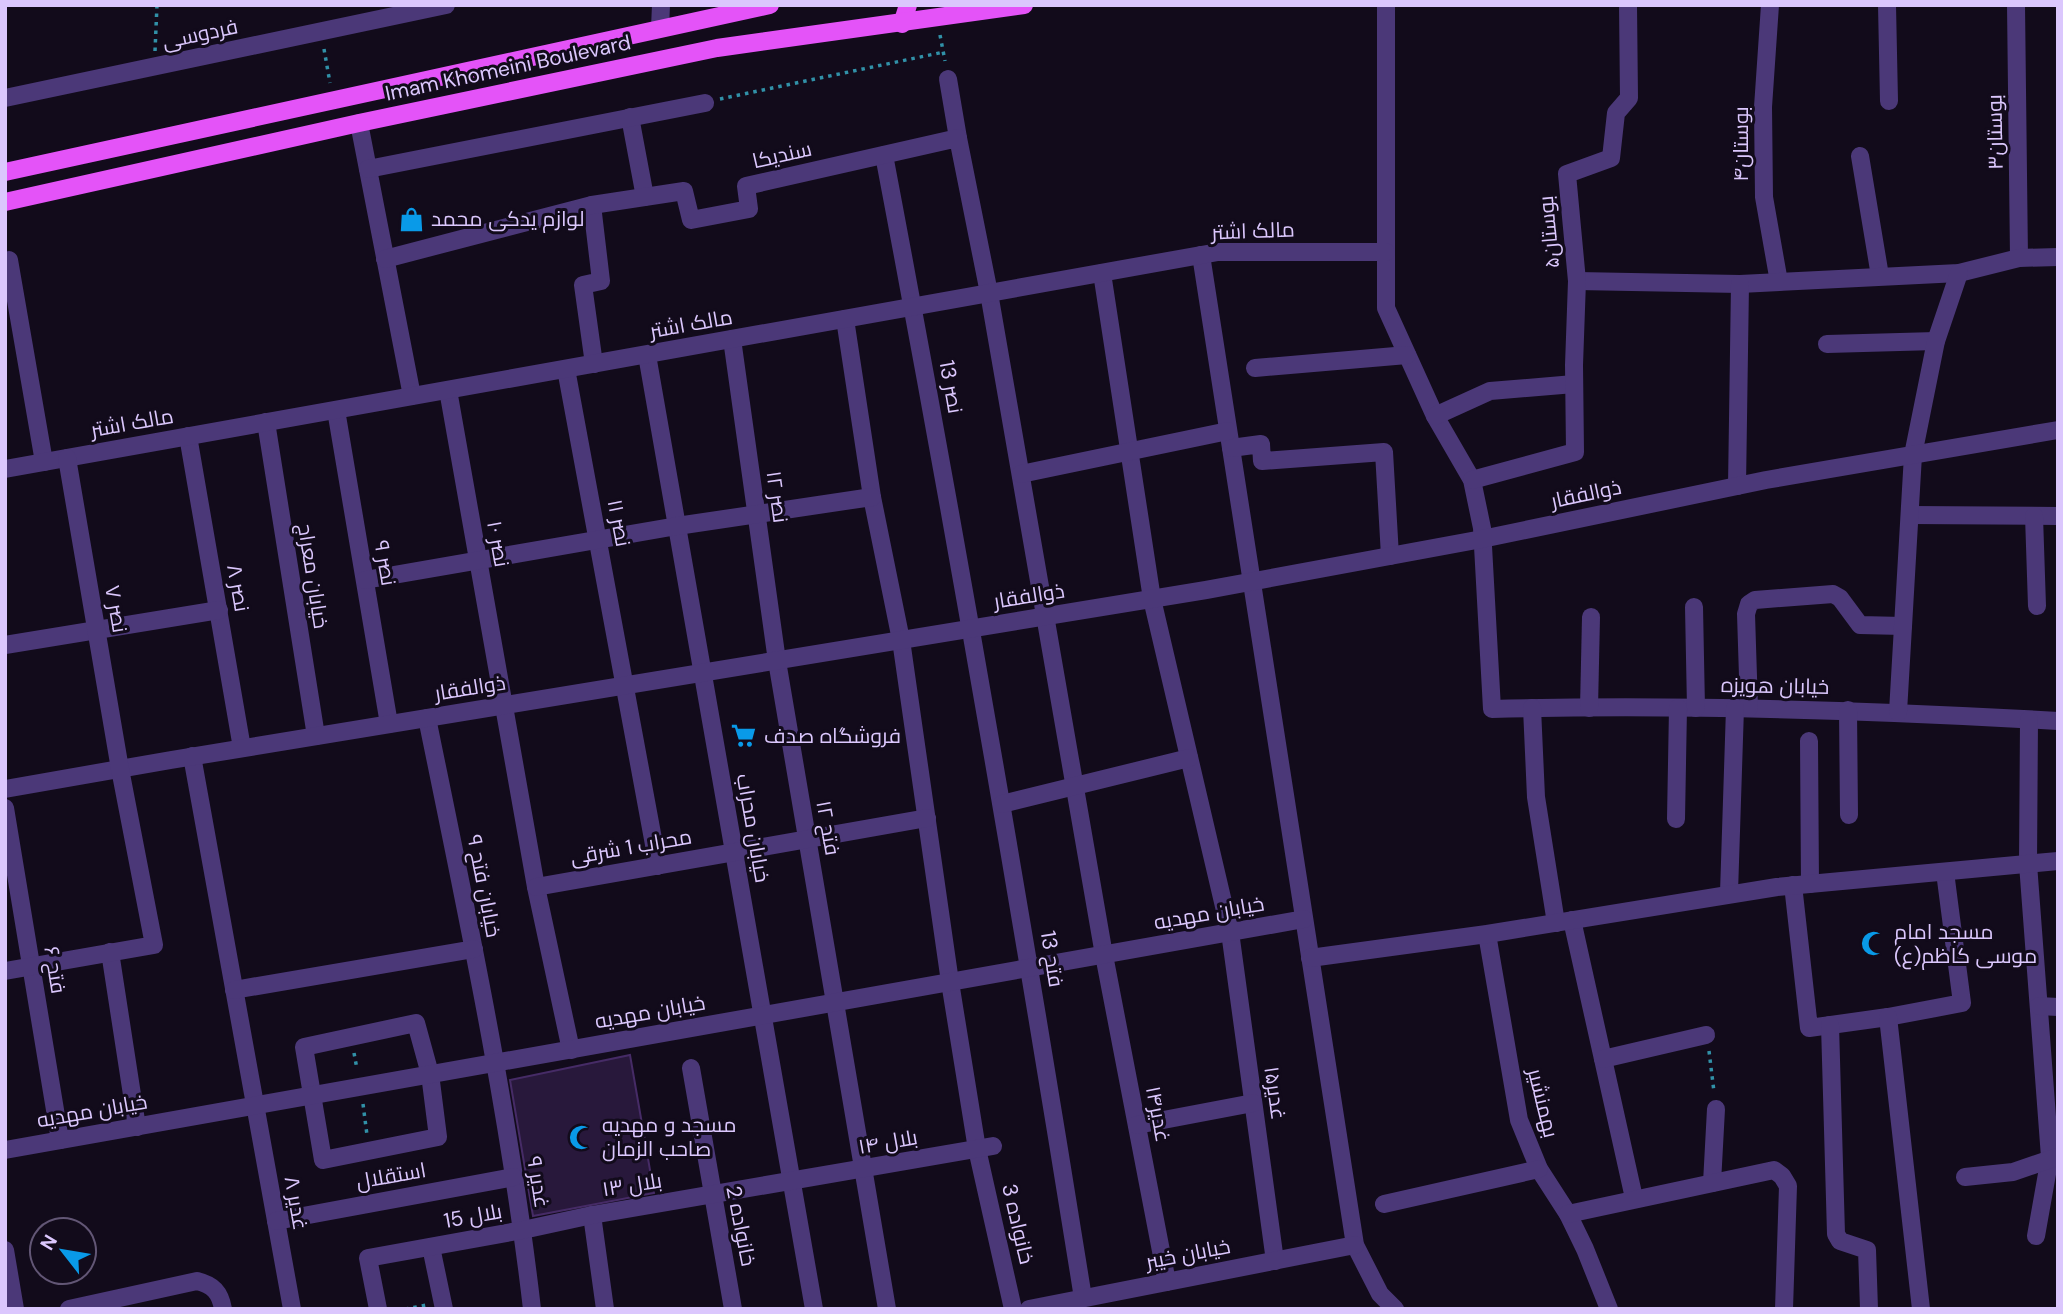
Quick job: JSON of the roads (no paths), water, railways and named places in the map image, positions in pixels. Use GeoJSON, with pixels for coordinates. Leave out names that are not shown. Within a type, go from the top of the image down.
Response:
{"type":"FeatureCollection","features":[{"type":"Feature","properties":{"kind":"main road","name":"Imam Khomeini Boulevard"},"geometry":{"type":"LineString","coordinates":[[5,172],[770,5]]}},
{"type":"Feature","properties":{"kind":"main road"},"geometry":{"type":"LineString","coordinates":[[902,24],[908,5]]}},
{"type":"Feature","properties":{"kind":"main road","name":"Imam Khomeini Boulevard"},"geometry":{"type":"LineString","coordinates":[[5,202],[359,123],[717,48],[902,24],[947,13],[1024,5]]}},
{"type":"Feature","properties":{"kind":"street","name":"فردوسی"},"geometry":{"type":"LineString","coordinates":[[5,98],[446,5]]}},
{"type":"Feature","properties":{"kind":"street"},"geometry":{"type":"LineString","coordinates":[[660,28],[661,5]]}},
{"type":"Feature","properties":{"kind":"street"},"geometry":{"type":"LineString","coordinates":[[1386,5],[1386,308],[1435,415],[1472,480],[1482,539]]}},
{"type":"Feature","properties":{"kind":"street","name":"بوستان۵"},"geometry":{"type":"LineString","coordinates":[[1577,281],[1567,174],[1611,158],[1616,113],[1629,98],[1628,5]]}},
{"type":"Feature","properties":{"kind":"street","name":"بوستان۴"},"geometry":{"type":"LineString","coordinates":[[1770,5],[1763,107],[1764,197],[1779,282]]}},
{"type":"Feature","properties":{"kind":"street"},"geometry":{"type":"LineString","coordinates":[[1887,5],[1889,101]]}},
{"type":"Feature","properties":{"kind":"street","name":"بوستان۳"},"geometry":{"type":"LineString","coordinates":[[2016,5],[2019,258]]}},
{"type":"Feature","properties":{"kind":"street"},"geometry":{"type":"LineString","coordinates":[[948,79],[989,293]]}},
{"type":"Feature","properties":{"kind":"street"},"geometry":{"type":"LineString","coordinates":[[368,169],[705,103]]}},
{"type":"Feature","properties":{"kind":"street"},"geometry":{"type":"LineString","coordinates":[[630,117],[645,197]]}},
{"type":"Feature","properties":{"kind":"street"},"geometry":{"type":"LineString","coordinates":[[359,123],[412,397]]}},
{"type":"Feature","properties":{"kind":"street","name":"سندیکا"},"geometry":{"type":"LineString","coordinates":[[385,259],[592,205],[684,191],[691,220],[748,209],[746,186],[958,138]]}},
{"type":"Feature","properties":{"kind":"street","name":"نصر 13"},"geometry":{"type":"LineString","coordinates":[[884,155],[972,628]]}},
{"type":"Feature","properties":{"kind":"street"},"geometry":{"type":"LineString","coordinates":[[1860,156],[1880,276]]}},
{"type":"Feature","properties":{"kind":"street"},"geometry":{"type":"LineString","coordinates":[[592,205],[601,281],[583,285],[594,364]]}},
{"type":"Feature","properties":{"kind":"street","name":"مالک اشتر"},"geometry":{"type":"LineString","coordinates":[[5,469],[1218,252],[1386,252]]}},
{"type":"Feature","properties":{"kind":"street"},"geometry":{"type":"LineString","coordinates":[[1200,255],[1355,1245],[1380,1294],[1395,1309]]}},
{"type":"Feature","properties":{"kind":"street"},"geometry":{"type":"LineString","coordinates":[[1472,480],[1575,452],[1577,281],[1740,284],[1959,273],[2019,258],[2058,257]]}},
{"type":"Feature","properties":{"kind":"street"},"geometry":{"type":"LineString","coordinates":[[9,260],[44,462]]}},
{"type":"Feature","properties":{"kind":"street","name":"غدیر۱۵"},"geometry":{"type":"LineString","coordinates":[[1102,273],[1152,599],[1230,932],[1275,1261]]}},
{"type":"Feature","properties":{"kind":"street"},"geometry":{"type":"LineString","coordinates":[[1898,712],[1913,456],[1936,341],[1959,273]]}},
{"type":"Feature","properties":{"kind":"street"},"geometry":{"type":"LineString","coordinates":[[1737,486],[1740,284]]}},
{"type":"Feature","properties":{"kind":"street","name":"غدیر۱۴"},"geometry":{"type":"LineString","coordinates":[[989,293],[1104,955],[1167,1282]]}},
{"type":"Feature","properties":{"kind":"street","name":"خانواده 3"},"geometry":{"type":"LineString","coordinates":[[845,319],[872,497],[901,640],[950,982],[985,1148],[1013,1309]]}},
{"type":"Feature","properties":{"kind":"street","name":"نصر ۱۲"},"geometry":{"type":"LineString","coordinates":[[732,339],[777,661]]}},
{"type":"Feature","properties":{"kind":"street"},"geometry":{"type":"LineString","coordinates":[[1827,344],[1936,341]]}},
{"type":"Feature","properties":{"kind":"street","name":"خیابان محراب"},"geometry":{"type":"LineString","coordinates":[[647,355],[814,1309]]}},
{"type":"Feature","properties":{"kind":"street"},"geometry":{"type":"LineString","coordinates":[[1255,368],[1407,355]]}},
{"type":"Feature","properties":{"kind":"street","name":"نصر ۱۱"},"geometry":{"type":"LineString","coordinates":[[566,369],[658,866]]}},
{"type":"Feature","properties":{"kind":"street"},"geometry":{"type":"LineString","coordinates":[[1435,415],[1490,391],[1574,384]]}},
{"type":"Feature","properties":{"kind":"street","name":"نصر ۱۰"},"geometry":{"type":"LineString","coordinates":[[448,390],[536,887],[571,1049]]}},
{"type":"Feature","properties":{"kind":"street","name":"نصر ۹"},"geometry":{"type":"LineString","coordinates":[[336,410],[389,724]]}},
{"type":"Feature","properties":{"kind":"street","name":"خیابان معراج"},"geometry":{"type":"LineString","coordinates":[[266,422],[316,736]]}},
{"type":"Feature","properties":{"kind":"street","name":"ذوالفقار"},"geometry":{"type":"LineString","coordinates":[[5,789],[1252,582],[1482,539],[1737,486],[2058,430]]}},
{"type":"Feature","properties":{"kind":"street","name":"نصر ۸"},"geometry":{"type":"LineString","coordinates":[[188,436],[242,748]]}},
{"type":"Feature","properties":{"kind":"street"},"geometry":{"type":"LineString","coordinates":[[1021,474],[1129,451],[1230,439],[1261,444],[1262,461],[1384,452],[1390,556]]}},
{"type":"Feature","properties":{"kind":"street","name":"نصر ۷"},"geometry":{"type":"LineString","coordinates":[[67,458],[120,769],[154,945],[110,953]]}},
{"type":"Feature","properties":{"kind":"street"},"geometry":{"type":"LineString","coordinates":[[365,580],[677,526],[872,497]]}},
{"type":"Feature","properties":{"kind":"street"},"geometry":{"type":"LineString","coordinates":[[1910,514],[2058,516]]}},
{"type":"Feature","properties":{"kind":"street"},"geometry":{"type":"LineString","coordinates":[[2034,516],[2037,606]]}},
{"type":"Feature","properties":{"kind":"street","name":"خیابان هویزه"},"geometry":{"type":"LineString","coordinates":[[1482,539],[1492,709],[1848,710],[2058,721]]}},
{"type":"Feature","properties":{"kind":"street"},"geometry":{"type":"LineString","coordinates":[[1729,893],[1746,614],[1749,604],[1755,600],[1833,594],[1840,598],[1860,625],[1903,625]]}},
{"type":"Feature","properties":{"kind":"street"},"geometry":{"type":"LineString","coordinates":[[1676,819],[1694,607]]}},
{"type":"Feature","properties":{"kind":"street"},"geometry":{"type":"LineString","coordinates":[[5,645],[219,610]]}},
{"type":"Feature","properties":{"kind":"street"},"geometry":{"type":"LineString","coordinates":[[1589,708],[1591,617]]}},
{"type":"Feature","properties":{"kind":"street","name":"فتح 13"},"geometry":{"type":"LineString","coordinates":[[972,628],[1083,1298]]}},
{"type":"Feature","properties":{"kind":"street","name":"فتح ۱۲"},"geometry":{"type":"LineString","coordinates":[[777,661],[887,1309]]}},
{"type":"Feature","properties":{"kind":"street"},"geometry":{"type":"LineString","coordinates":[[1532,708],[1536,797],[1564,922],[1603,1059],[1634,1198]]}},
{"type":"Feature","properties":{"kind":"street"},"geometry":{"type":"LineString","coordinates":[[1848,710],[1849,815]]}},
{"type":"Feature","properties":{"kind":"street","name":"خیابان فتح ۹"},"geometry":{"type":"LineString","coordinates":[[428,718],[496,1063]]}},
{"type":"Feature","properties":{"kind":"street"},"geometry":{"type":"LineString","coordinates":[[2029,720],[2028,864],[2054,1157],[2036,1236]]}},
{"type":"Feature","properties":{"kind":"street"},"geometry":{"type":"LineString","coordinates":[[1810,741],[1801,885],[1809,1028],[1962,1003],[1945,872]]}},
{"type":"Feature","properties":{"kind":"street","name":"غدیر ۸"},"geometry":{"type":"LineString","coordinates":[[192,756],[292,1309]]}},
{"type":"Feature","properties":{"kind":"street"},"geometry":{"type":"LineString","coordinates":[[1002,804],[1189,758]]}},
{"type":"Feature","properties":{"kind":"street","name":"فتح ۶"},"geometry":{"type":"LineString","coordinates":[[5,808],[60,1140]]}},
{"type":"Feature","properties":{"kind":"street","name":"محراب 1 شرقی"},"geometry":{"type":"LineString","coordinates":[[536,887],[927,818]]}},
{"type":"Feature","properties":{"kind":"street"},"geometry":{"type":"LineString","coordinates":[[1310,958],[1487,934],[1729,893],[2058,861]]}},
{"type":"Feature","properties":{"kind":"street","name":"خیابان مهدیه"},"geometry":{"type":"LineString","coordinates":[[5,1150],[1304,919]]}},
{"type":"Feature","properties":{"kind":"street","name":"بهمنشیر"},"geometry":{"type":"LineString","coordinates":[[1487,934],[1519,1120],[1539,1168],[1568,1214],[1585,1249],[1609,1309]]}},
{"type":"Feature","properties":{"kind":"street"},"geometry":{"type":"LineString","coordinates":[[234,990],[474,949]]}},
{"type":"Feature","properties":{"kind":"street"},"geometry":{"type":"LineString","coordinates":[[5,971],[110,953],[137,1127]]}},
{"type":"Feature","properties":{"kind":"street"},"geometry":{"type":"LineString","coordinates":[[2039,1006],[2058,1007]]}},
{"type":"Feature","properties":{"kind":"street"},"geometry":{"type":"LineString","coordinates":[[1888,1017],[1921,1309]]}},
{"type":"Feature","properties":{"kind":"street"},"geometry":{"type":"LineString","coordinates":[[416,1023],[430,1074],[438,1137],[323,1160],[312,1096],[304,1047],[416,1023]]}},
{"type":"Feature","properties":{"kind":"street"},"geometry":{"type":"LineString","coordinates":[[1830,1025],[1836,1234],[1840,1241],[1867,1250],[1869,1309]]}},
{"type":"Feature","properties":{"kind":"street"},"geometry":{"type":"LineString","coordinates":[[1603,1059],[1706,1035]]}},
{"type":"Feature","properties":{"kind":"street","name":"غدیر ۹"},"geometry":{"type":"LineString","coordinates":[[496,1063],[523,1230],[532,1309]]}},
{"type":"Feature","properties":{"kind":"street","name":"خانواده 2"},"geometry":{"type":"LineString","coordinates":[[691,1068],[711,1195],[733,1309]]}},
{"type":"Feature","properties":{"kind":"street"},"geometry":{"type":"LineString","coordinates":[[1137,1125],[1253,1103]]}},
{"type":"Feature","properties":{"kind":"street"},"geometry":{"type":"LineString","coordinates":[[1712,1183],[1716,1108]]}},
{"type":"Feature","properties":{"kind":"street","name":"بلال ۱۴"},"geometry":{"type":"LineString","coordinates":[[792,1181],[985,1148]]}},
{"type":"Feature","properties":{"kind":"street"},"geometry":{"type":"LineString","coordinates":[[1965,1177],[2012,1172],[2054,1157]]}},
{"type":"Feature","properties":{"kind":"street"},"geometry":{"type":"LineString","coordinates":[[1384,1204],[1539,1168]]}},
{"type":"Feature","properties":{"kind":"street"},"geometry":{"type":"LineString","coordinates":[[1568,1214],[1774,1170],[1787,1186],[1784,1309]]}},
{"type":"Feature","properties":{"kind":"street","name":"استقلال"},"geometry":{"type":"LineString","coordinates":[[276,1221],[514,1177]]}},
{"type":"Feature","properties":{"kind":"street","name":"بلال ۱۳"},"geometry":{"type":"LineString","coordinates":[[523,1230],[592,1215],[792,1181]]}},
{"type":"Feature","properties":{"kind":"street"},"geometry":{"type":"LineString","coordinates":[[592,1215],[605,1309]]}},
{"type":"Feature","properties":{"kind":"street","name":"بلال 15"},"geometry":{"type":"LineString","coordinates":[[377,1309],[368,1258],[523,1230]]}},
{"type":"Feature","properties":{"kind":"street","name":"خیابان خیبر"},"geometry":{"type":"LineString","coordinates":[[1030,1309],[1355,1245]]}},
{"type":"Feature","properties":{"kind":"street"},"geometry":{"type":"LineString","coordinates":[[431,1247],[444,1309]]}},
{"type":"Feature","properties":{"kind":"street"},"geometry":{"type":"LineString","coordinates":[[5,1250],[15,1309]]}},
{"type":"Feature","properties":{"kind":"street"},"geometry":{"type":"LineString","coordinates":[[69,1309],[93,1307],[197,1281],[211,1285],[221,1298],[223,1309]]}},
{"type":"Feature","properties":{"kind":"place","name":"لوازم یدکی محمد"},"geometry":{"type":"Point","coordinates":[411,219]}},
{"type":"Feature","properties":{"kind":"place","name":"فروشگاه صدف"},"geometry":{"type":"Point","coordinates":[744,736]}},
{"type":"Feature","properties":{"kind":"place","name":"مسجد امام موسی کاظم(ع)"},"geometry":{"type":"Point","coordinates":[1874,944]}},
{"type":"Feature","properties":{"kind":"place","name":"مسجد و مهدیه صاحب الزمان"},"geometry":{"type":"Point","coordinates":[582,1137]}}]}
